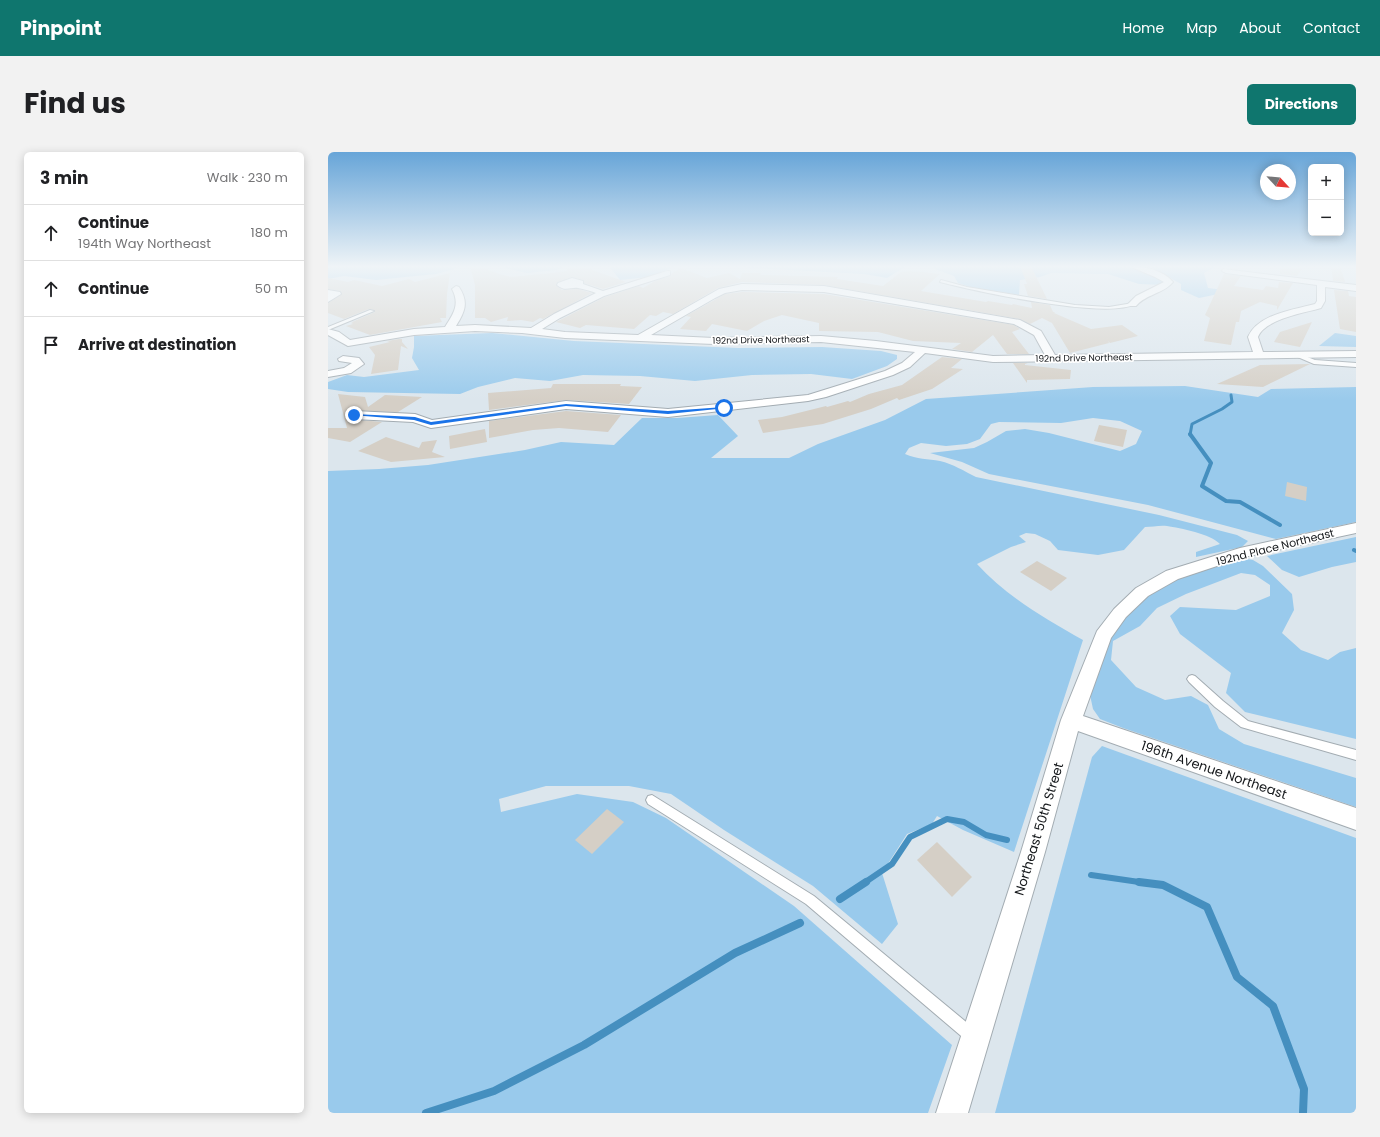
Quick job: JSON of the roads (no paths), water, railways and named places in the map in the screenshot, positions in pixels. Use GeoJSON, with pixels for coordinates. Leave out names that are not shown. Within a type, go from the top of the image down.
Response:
{"type":"FeatureCollection","features":[{"type":"Feature","properties":{"kind":"street"},"geometry":{"type":"LineString","coordinates":[[449,329],[460,311]]}},
{"type":"Feature","properties":{"kind":"street"},"geometry":{"type":"LineString","coordinates":[[533,331],[546,322],[569,311]]}},
{"type":"Feature","properties":{"kind":"street"},"geometry":{"type":"LineString","coordinates":[[640,338],[687,311]]}},
{"type":"Feature","properties":{"kind":"street"},"geometry":{"type":"LineString","coordinates":[[951,311],[1017,322],[1029,327],[1038,333],[1052,358]]}},
{"type":"Feature","properties":{"kind":"street"},"geometry":{"type":"LineString","coordinates":[[1259,354],[1253,338],[1255,331],[1260,326],[1276,318],[1301,311]]}},
{"type":"Feature","properties":{"kind":"street","name":"192nd Drive Northeast"},"geometry":{"type":"LineString","coordinates":[[348,343],[385,336],[449,329],[475,328],[533,331],[565,335],[714,341],[781,339],[845,341],[993,359],[1259,354],[1356,354]]}},
{"type":"Feature","properties":{"kind":"street"},"geometry":{"type":"LineString","coordinates":[[781,339],[785,328]]}},
{"type":"Feature","properties":{"kind":"street"},"geometry":{"type":"LineString","coordinates":[[328,330],[348,343],[341,364],[328,374]]}},
{"type":"Feature","properties":{"kind":"street","name":"192nd Drive Northeast"},"geometry":{"type":"LineString","coordinates":[[1143,348],[1150,357]]}},
{"type":"Feature","properties":{"kind":"street"},"geometry":{"type":"LineString","coordinates":[[354,415],[415,418],[431,424],[566,405],[668,413],[808,398],[822,395],[890,373],[906,365],[922,351]]}},
{"type":"Feature","properties":{"kind":"street"},"geometry":{"type":"LineString","coordinates":[[1208,356],[1217,363]]}},
{"type":"Feature","properties":{"kind":"street"},"geometry":{"type":"LineString","coordinates":[[328,374],[347,371],[359,364],[355,360],[343,360]]}},
{"type":"Feature","properties":{"kind":"street","name":"192nd Place Northeast"},"geometry":{"type":"LineString","coordinates":[[1172,575],[1240,553],[1356,528]]}},
{"type":"Feature","properties":{"kind":"street","name":"Northeast 50th Street"},"geometry":{"type":"LineString","coordinates":[[952,1113],[1033,852],[1071,720],[1102,636],[1120,613],[1142,592],[1172,575]]}},
{"type":"Feature","properties":{"kind":"street","name":"196th Avenue Northeast"},"geometry":{"type":"LineString","coordinates":[[1071,720],[1356,819]]}},
{"type":"Feature","properties":{"kind":"lane"},"geometry":{"type":"LineString","coordinates":[[328,330],[372,311]]}},
{"type":"Feature","properties":{"kind":"lane"},"geometry":{"type":"LineString","coordinates":[[1295,354],[1314,362],[1356,365]]}},
{"type":"Feature","properties":{"kind":"lane"},"geometry":{"type":"LineString","coordinates":[[1192,678],[1219,704],[1245,724],[1356,755]]}},
{"type":"Feature","properties":{"kind":"lane"},"geometry":{"type":"LineString","coordinates":[[652,800],[810,900],[975,1038]]}},
{"type":"Feature","properties":{"kind":"waterway"},"geometry":{"type":"LineString","coordinates":[[1190,434],[1192,424],[1222,409],[1232,402],[1231,395]]}},
{"type":"Feature","properties":{"kind":"waterway"},"geometry":{"type":"LineString","coordinates":[[1190,434],[1211,463],[1202,486],[1226,501],[1240,502],[1280,525]]}},
{"type":"Feature","properties":{"kind":"waterway"},"geometry":{"type":"LineString","coordinates":[[864,883],[892,864],[910,837],[947,819],[964,822],[986,835],[1007,840]]}},
{"type":"Feature","properties":{"kind":"waterway"},"geometry":{"type":"LineString","coordinates":[[1091,875],[1140,882]]}},
{"type":"Feature","properties":{"kind":"waterway"},"geometry":{"type":"LineString","coordinates":[[840,899],[866,882]]}},
{"type":"Feature","properties":{"kind":"waterway"},"geometry":{"type":"LineString","coordinates":[[1140,882],[1163,885],[1207,907],[1237,977],[1273,1006],[1304,1089],[1303,1113]]}},
{"type":"Feature","properties":{"kind":"waterway"},"geometry":{"type":"LineString","coordinates":[[1140,882],[1146,883]]}},
{"type":"Feature","properties":{"kind":"waterway"},"geometry":{"type":"LineString","coordinates":[[426,1113],[494,1091],[584,1045],[735,953],[800,923]]}}]}
